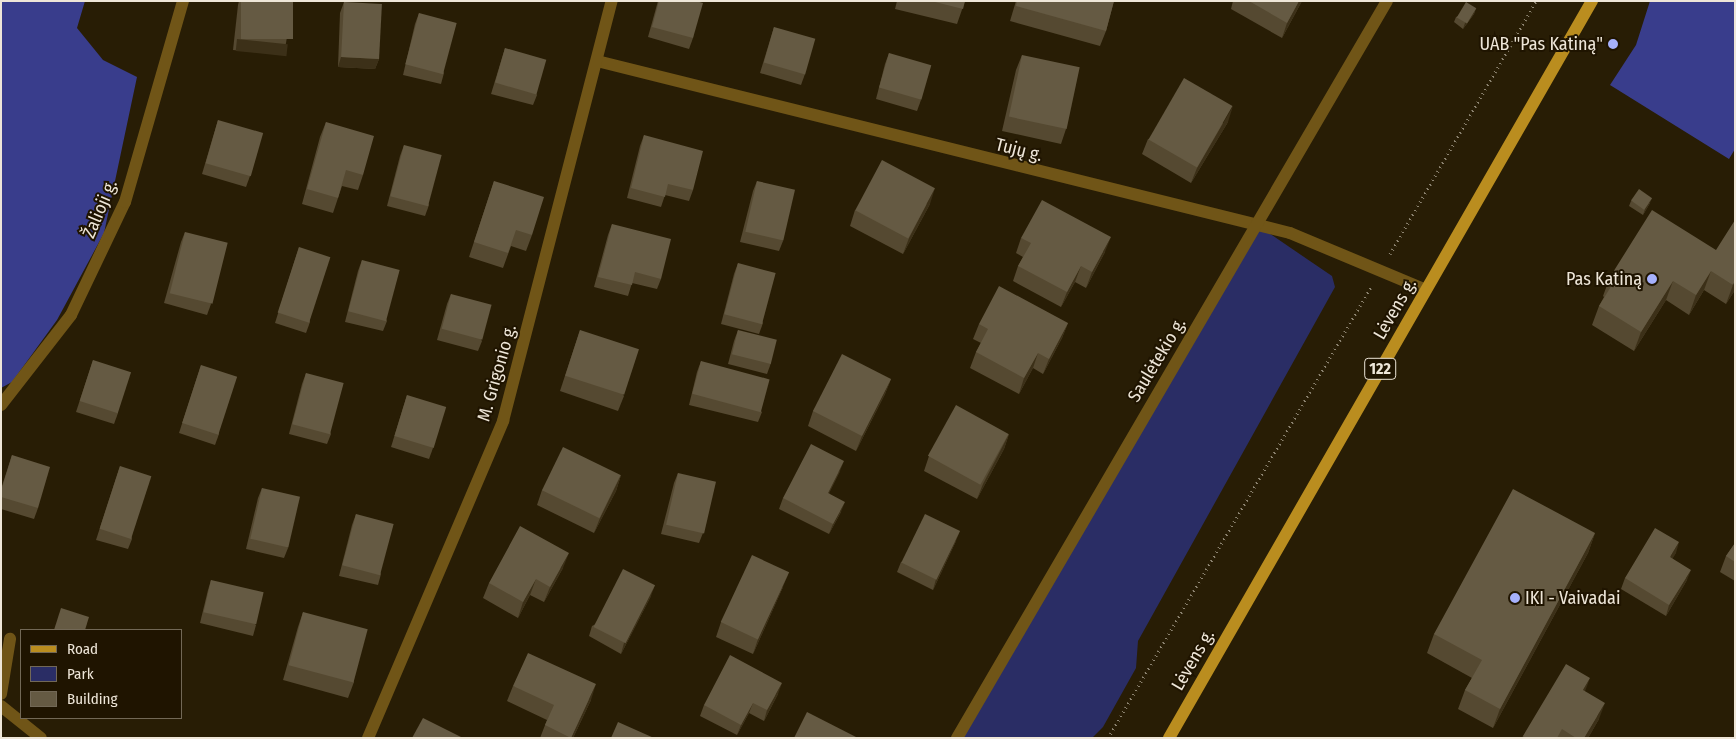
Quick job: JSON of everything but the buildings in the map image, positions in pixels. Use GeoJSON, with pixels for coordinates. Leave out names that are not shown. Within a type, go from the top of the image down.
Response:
{"type":"FeatureCollection","features":[{"type":"Feature","properties":{"kind":"main road","name":"Lėvens g."},"geometry":{"type":"LineString","coordinates":[[1169,738],[1592,1]]}},
{"type":"Feature","properties":{"kind":"street","name":"Žalioji g."},"geometry":{"type":"LineString","coordinates":[[1,405],[71,315],[125,202],[183,1]]}},
{"type":"Feature","properties":{"kind":"street","name":"M. Grigonio g."},"geometry":{"type":"LineString","coordinates":[[368,738],[503,421],[612,1]]}},
{"type":"Feature","properties":{"kind":"street","name":"Saulėtekio g."},"geometry":{"type":"LineString","coordinates":[[958,738],[1387,1]]}},
{"type":"Feature","properties":{"kind":"street","name":"Tujų g."},"geometry":{"type":"LineString","coordinates":[[597,61],[1316,240],[1426,290]]}},
{"type":"Feature","properties":{"kind":"street"},"geometry":{"type":"LineString","coordinates":[[1,694],[10,639]]}},
{"type":"Feature","properties":{"kind":"street"},"geometry":{"type":"LineString","coordinates":[[1,706],[41,738]]}},
{"type":"Feature","properties":{"kind":"path"},"geometry":{"type":"LineString","coordinates":[[1108,738],[1536,1]]}},
{"type":"Feature","properties":{"kind":"green space"},"geometry":{"type":"Polygon","coordinates":[[[1257,225],[1332,276],[1335,287],[1138,641],[1136,668],[1103,727],[1092,738],[958,738],[1257,225]]]}},
{"type":"Feature","properties":{"kind":"shaded area"},"geometry":{"type":"Polygon","coordinates":[[[1,1],[85,1],[77,28],[103,60],[137,77],[104,233],[57,320],[12,382],[1,388],[1,1]]]}},
{"type":"Feature","properties":{"kind":"shaded area"},"geometry":{"type":"Polygon","coordinates":[[[1650,1],[1735,1],[1735,149],[1729,159],[1610,85],[1636,45],[1650,1]]]}},
{"type":"Feature","properties":{"kind":"place","name":"UAB \"Pas Katiną\""},"geometry":{"type":"Point","coordinates":[1613,44]}},
{"type":"Feature","properties":{"kind":"place","name":"Pas Katiną"},"geometry":{"type":"Point","coordinates":[1652,279]}},
{"type":"Feature","properties":{"kind":"place","name":"IKI - Vaivadai"},"geometry":{"type":"Point","coordinates":[1515,598]}}]}
